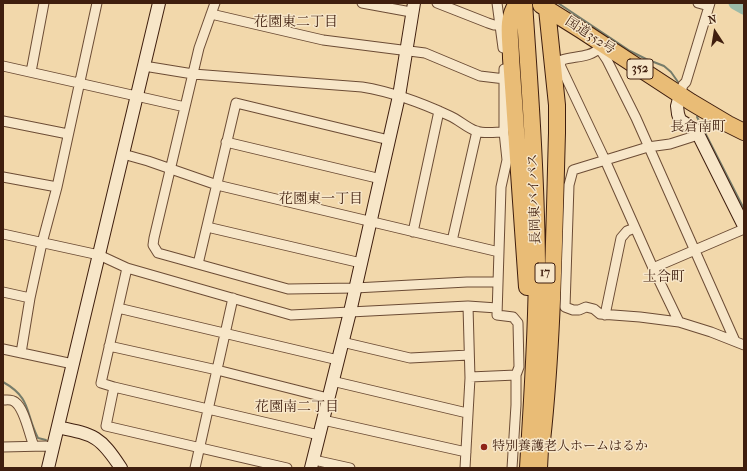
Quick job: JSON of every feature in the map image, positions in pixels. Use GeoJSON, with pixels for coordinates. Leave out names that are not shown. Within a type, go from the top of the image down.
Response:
{"type":"FeatureCollection","features":[{"type":"Feature","properties":{"kind":"highway"},"geometry":{"type":"LineString","coordinates":[[506,3],[528,298],[535,356]]}},
{"type":"Feature","properties":{"kind":"highway"},"geometry":{"type":"LineString","coordinates":[[511,58],[511,17],[512,11],[518,3]]}},
{"type":"Feature","properties":{"kind":"highway","name":"長岡東バイパス"},"geometry":{"type":"LineString","coordinates":[[524,3],[545,172],[545,328],[536,465]]}},
{"type":"Feature","properties":{"kind":"highway"},"geometry":{"type":"LineString","coordinates":[[536,465],[548,381],[553,273],[557,105],[552,52],[540,5]]}},
{"type":"Feature","properties":{"kind":"highway","name":"長岡東バイパス"},"geometry":{"type":"LineString","coordinates":[[536,465],[535,356],[537,258],[534,78],[540,5]]}},
{"type":"Feature","properties":{"kind":"highway","name":"国道352号"},"geometry":{"type":"LineString","coordinates":[[540,5],[581,30],[600,46],[728,124],[744,132]]}},
{"type":"Feature","properties":{"kind":"highway"},"geometry":{"type":"LineString","coordinates":[[552,52],[553,41],[558,33],[572,28],[581,30]]}},
{"type":"Feature","properties":{"kind":"street"},"geometry":{"type":"LineString","coordinates":[[31,72],[44,3]]}},
{"type":"Feature","properties":{"kind":"street"},"geometry":{"type":"LineString","coordinates":[[21,353],[30,298],[81,84],[97,3]]}},
{"type":"Feature","properties":{"kind":"street"},"geometry":{"type":"LineString","coordinates":[[48,468],[159,3]]}},
{"type":"Feature","properties":{"kind":"street"},"geometry":{"type":"LineString","coordinates":[[215,3],[199,48],[153,245],[158,253],[288,289],[355,288],[429,283],[498,282]]}},
{"type":"Feature","properties":{"kind":"street"},"geometry":{"type":"LineString","coordinates":[[350,468],[313,464],[390,140],[399,96],[412,8],[362,3]]}},
{"type":"Feature","properties":{"kind":"street"},"geometry":{"type":"LineString","coordinates":[[436,3],[488,23],[501,25]]}},
{"type":"Feature","properties":{"kind":"street"},"geometry":{"type":"LineString","coordinates":[[497,3],[501,25],[504,79],[504,132],[507,160],[501,187],[497,315],[513,317],[518,323],[519,367],[516,375],[516,405],[512,468]]}},
{"type":"Feature","properties":{"kind":"street"},"geometry":{"type":"LineString","coordinates":[[653,268],[744,228],[696,130],[680,120],[677,110],[683,85],[686,82],[709,4],[698,3]]}},
{"type":"Feature","properties":{"kind":"street"},"geometry":{"type":"LineString","coordinates":[[211,14],[323,40],[425,53],[480,76],[504,79]]}},
{"type":"Feature","properties":{"kind":"street"},"geometry":{"type":"LineString","coordinates":[[679,322],[560,65],[564,59],[596,52],[600,46],[636,118],[735,341]]}},
{"type":"Feature","properties":{"kind":"street"},"geometry":{"type":"LineString","coordinates":[[3,66],[185,107]]}},
{"type":"Feature","properties":{"kind":"street"},"geometry":{"type":"LineString","coordinates":[[144,66],[193,74],[362,87],[399,96],[439,111],[477,132],[504,132]]}},
{"type":"Feature","properties":{"kind":"street"},"geometry":{"type":"LineString","coordinates":[[198,264],[236,103],[390,140]]}},
{"type":"Feature","properties":{"kind":"street"},"geometry":{"type":"LineString","coordinates":[[413,232],[439,111]]}},
{"type":"Feature","properties":{"kind":"street"},"geometry":{"type":"LineString","coordinates":[[3,121],[68,134]]}},
{"type":"Feature","properties":{"kind":"street"},"geometry":{"type":"LineString","coordinates":[[452,241],[477,132]]}},
{"type":"Feature","properties":{"kind":"street"},"geometry":{"type":"LineString","coordinates":[[698,135],[670,144],[648,147],[573,170],[569,185],[565,306],[573,310],[579,310],[583,307],[594,309],[600,314],[605,315],[640,317],[679,322],[744,345]]}},
{"type":"Feature","properties":{"kind":"street"},"geometry":{"type":"LineString","coordinates":[[226,142],[381,179]]}},
{"type":"Feature","properties":{"kind":"street"},"geometry":{"type":"LineString","coordinates":[[123,154],[217,185],[499,252]]}},
{"type":"Feature","properties":{"kind":"street"},"geometry":{"type":"LineString","coordinates":[[3,177],[57,187]]}},
{"type":"Feature","properties":{"kind":"street"},"geometry":{"type":"LineString","coordinates":[[207,226],[360,263]]}},
{"type":"Feature","properties":{"kind":"street"},"geometry":{"type":"LineString","coordinates":[[605,315],[621,238],[627,231],[635,228]]}},
{"type":"Feature","properties":{"kind":"street"},"geometry":{"type":"LineString","coordinates":[[3,234],[99,255],[127,268],[291,315],[468,306],[497,308]]}},
{"type":"Feature","properties":{"kind":"street"},"geometry":{"type":"LineString","coordinates":[[127,268],[101,383],[320,435]]}},
{"type":"Feature","properties":{"kind":"street"},"geometry":{"type":"LineString","coordinates":[[3,292],[30,298]]}},
{"type":"Feature","properties":{"kind":"street"},"geometry":{"type":"LineString","coordinates":[[195,468],[233,298]]}},
{"type":"Feature","properties":{"kind":"street"},"geometry":{"type":"LineString","coordinates":[[465,468],[470,377],[468,306]]}},
{"type":"Feature","properties":{"kind":"street"},"geometry":{"type":"LineString","coordinates":[[118,308],[338,360]]}},
{"type":"Feature","properties":{"kind":"street"},"geometry":{"type":"LineString","coordinates":[[342,342],[410,358],[469,355]]}},
{"type":"Feature","properties":{"kind":"street"},"geometry":{"type":"LineString","coordinates":[[109,346],[217,370],[328,398]]}},
{"type":"Feature","properties":{"kind":"street"},"geometry":{"type":"LineString","coordinates":[[3,349],[73,364]]}},
{"type":"Feature","properties":{"kind":"street"},"geometry":{"type":"LineString","coordinates":[[470,377],[516,375]]}},
{"type":"Feature","properties":{"kind":"street"},"geometry":{"type":"LineString","coordinates":[[332,381],[467,413]]}},
{"type":"Feature","properties":{"kind":"street"},"geometry":{"type":"LineString","coordinates":[[114,387],[106,426],[287,468]]}},
{"type":"Feature","properties":{"kind":"street"},"geometry":{"type":"LineString","coordinates":[[3,400],[14,401],[18,405],[23,413],[34,446]]}},
{"type":"Feature","properties":{"kind":"street"},"geometry":{"type":"LineString","coordinates":[[323,420],[466,452]]}},
{"type":"Feature","properties":{"kind":"street"},"geometry":{"type":"LineString","coordinates":[[58,427],[81,432],[96,438],[106,446],[121,468]]}},
{"type":"Feature","properties":{"kind":"street"},"geometry":{"type":"LineString","coordinates":[[3,447],[34,446],[53,448]]}},
{"type":"Feature","properties":{"kind":"waterway"},"geometry":{"type":"LineString","coordinates":[[558,3],[630,51],[664,66],[671,72],[678,82]]}},
{"type":"Feature","properties":{"kind":"waterway"},"geometry":{"type":"LineString","coordinates":[[735,3],[744,8]]}},
{"type":"Feature","properties":{"kind":"waterway"},"geometry":{"type":"LineString","coordinates":[[697,117],[744,209]]}},
{"type":"Feature","properties":{"kind":"waterway"},"geometry":{"type":"LineString","coordinates":[[3,382],[19,394],[23,400],[38,438],[46,440]]}},
{"type":"Feature","properties":{"kind":"place","name":"特別養護老人ホームはるか"},"geometry":{"type":"Point","coordinates":[484,447]}},
{"type":"Feature","properties":{"kind":"district","name":"花園東二丁目"},"geometry":{"type":"Point","coordinates":[296,23]}},
{"type":"Feature","properties":{"kind":"district","name":"長倉南町"},"geometry":{"type":"Point","coordinates":[698,128]}},
{"type":"Feature","properties":{"kind":"district","name":"花園東一丁目"},"geometry":{"type":"Point","coordinates":[321,200]}},
{"type":"Feature","properties":{"kind":"district","name":"土合町"},"geometry":{"type":"Point","coordinates":[664,278]}},
{"type":"Feature","properties":{"kind":"district","name":"花園南二丁目"},"geometry":{"type":"Point","coordinates":[297,408]}}]}
